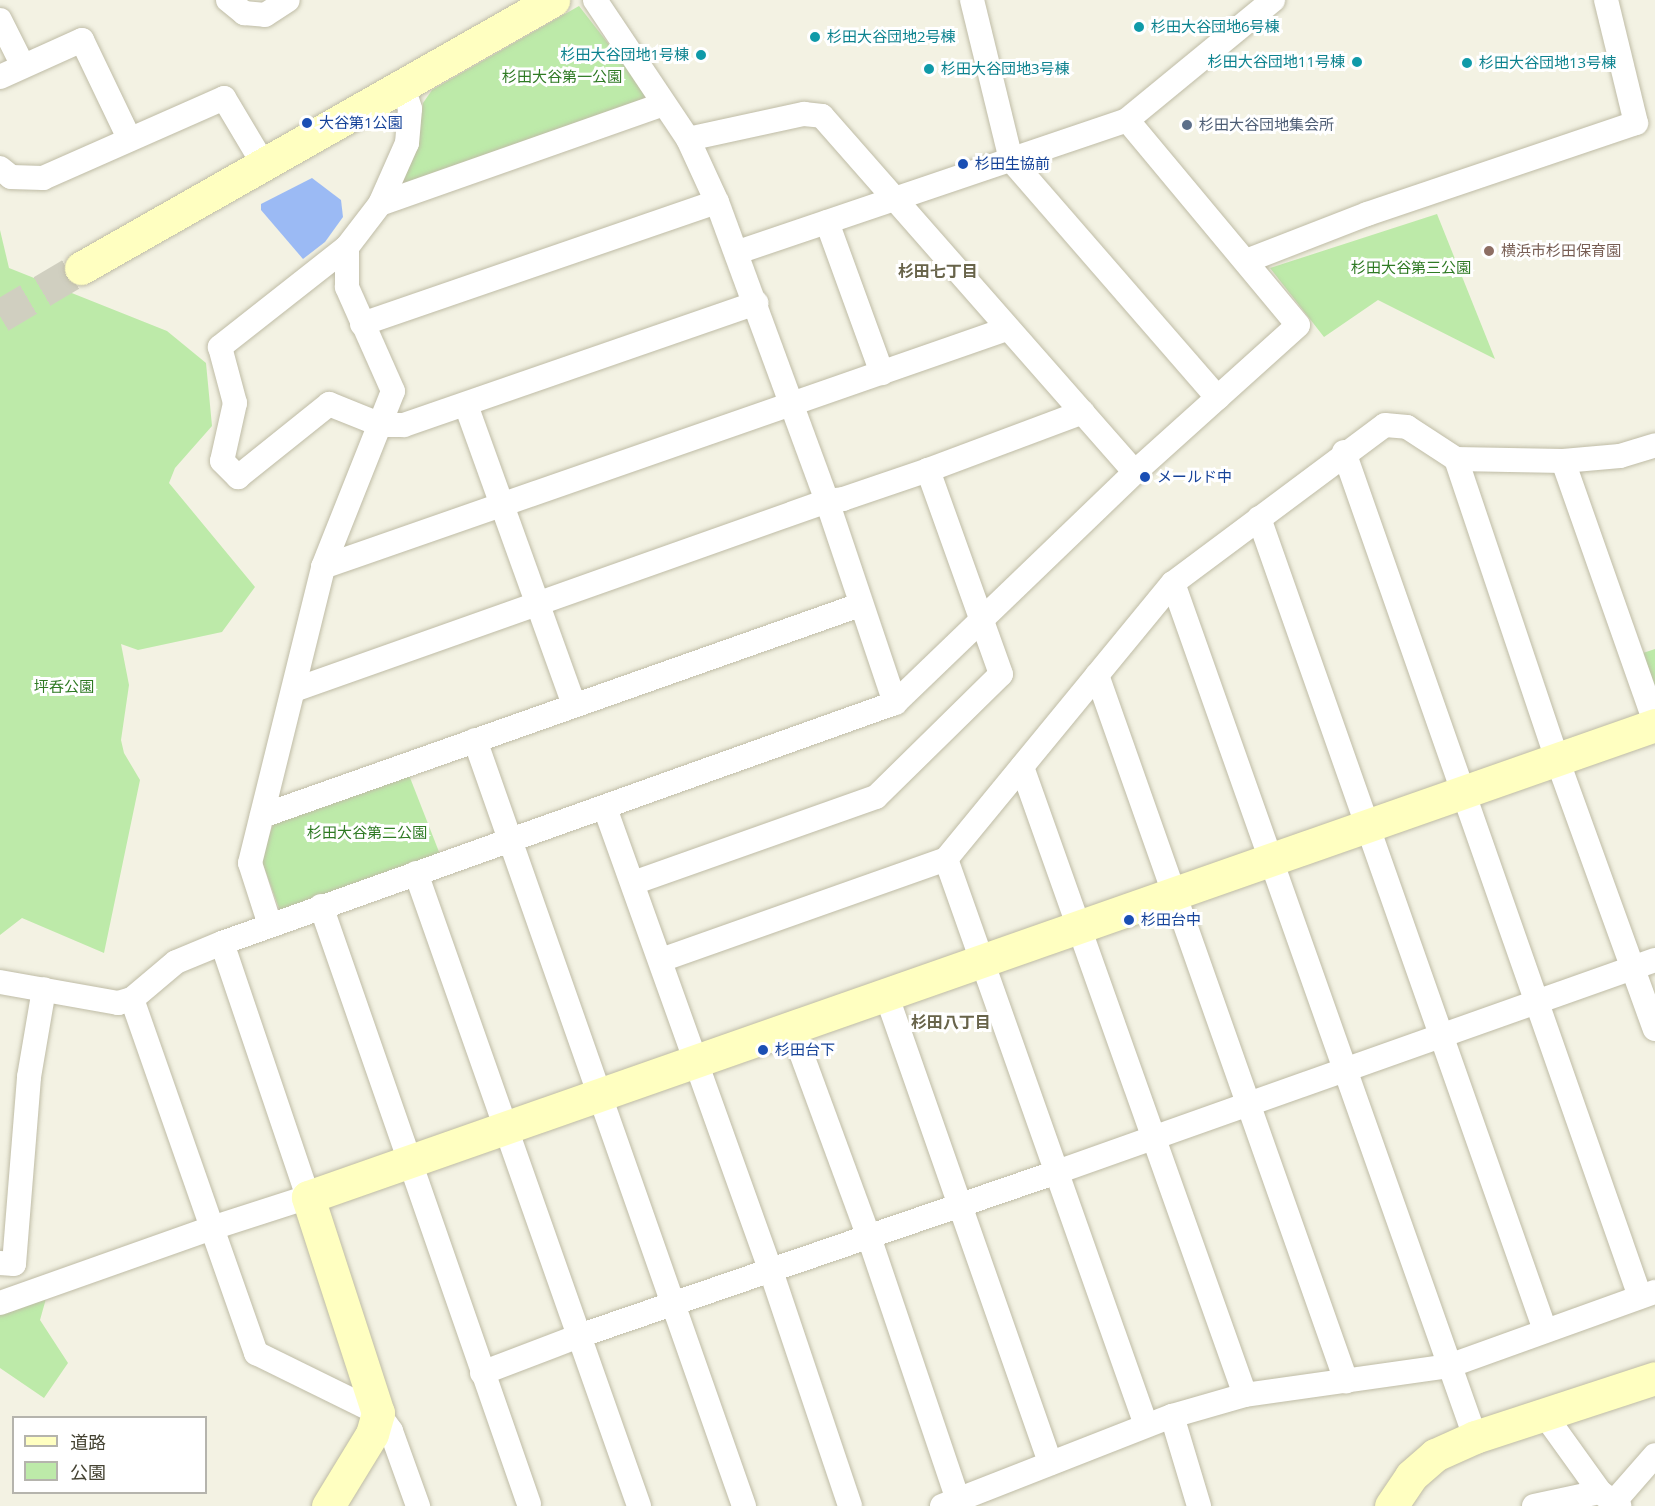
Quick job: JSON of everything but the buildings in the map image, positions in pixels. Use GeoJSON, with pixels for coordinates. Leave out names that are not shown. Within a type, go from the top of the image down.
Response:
{"type":"FeatureCollection","features":[{"type":"Feature","properties":{"kind":"street"},"geometry":{"type":"LineString","coordinates":[[228,0],[244,13],[265,15],[288,0]]}},
{"type":"Feature","properties":{"kind":"street"},"geometry":{"type":"LineString","coordinates":[[81,268],[553,0]]}},
{"type":"Feature","properties":{"kind":"street"},"geometry":{"type":"LineString","coordinates":[[595,0],[688,139],[717,202],[738,252],[827,501],[895,703]]}},
{"type":"Feature","properties":{"kind":"street"},"geometry":{"type":"LineString","coordinates":[[972,0],[1011,160],[1218,398]]}},
{"type":"Feature","properties":{"kind":"street"},"geometry":{"type":"LineString","coordinates":[[738,252],[1127,120],[1273,0]]}},
{"type":"Feature","properties":{"kind":"street"},"geometry":{"type":"LineString","coordinates":[[1246,261],[1367,214],[1636,123],[1606,0]]}},
{"type":"Feature","properties":{"kind":"street"},"geometry":{"type":"LineString","coordinates":[[0,20],[22,64]]}},
{"type":"Feature","properties":{"kind":"street"},"geometry":{"type":"LineString","coordinates":[[0,77],[22,64],[82,40],[129,138]]}},
{"type":"Feature","properties":{"kind":"street"},"geometry":{"type":"LineString","coordinates":[[402,84],[410,110],[407,143],[380,204],[347,247],[220,347],[235,403],[222,460],[238,477],[329,404],[381,425],[404,425],[756,303]]}},
{"type":"Feature","properties":{"kind":"street"},"geometry":{"type":"LineString","coordinates":[[0,168],[11,177],[43,177],[224,98],[264,165]]}},
{"type":"Feature","properties":{"kind":"street"},"geometry":{"type":"LineString","coordinates":[[380,204],[664,104]]}},
{"type":"Feature","properties":{"kind":"street"},"geometry":{"type":"LineString","coordinates":[[688,139],[804,114],[822,116],[1135,472]]}},
{"type":"Feature","properties":{"kind":"street"},"geometry":{"type":"LineString","coordinates":[[0,982],[118,1003],[132,999],[176,962],[222,943],[895,703],[1135,472],[1298,325],[1127,120]]}},
{"type":"Feature","properties":{"kind":"street"},"geometry":{"type":"LineString","coordinates":[[362,324],[717,202]]}},
{"type":"Feature","properties":{"kind":"street"},"geometry":{"type":"LineString","coordinates":[[827,222],[882,373]]}},
{"type":"Feature","properties":{"kind":"street"},"geometry":{"type":"LineString","coordinates":[[270,925],[250,863],[323,567],[393,391],[347,287],[347,247]]}},
{"type":"Feature","properties":{"kind":"street"},"geometry":{"type":"LineString","coordinates":[[323,567],[1007,329]]}},
{"type":"Feature","properties":{"kind":"street"},"geometry":{"type":"LineString","coordinates":[[466,405],[535,605],[573,703]]}},
{"type":"Feature","properties":{"kind":"street"},"geometry":{"type":"LineString","coordinates":[[294,690],[827,501],[843,499],[928,470],[1083,412]]}},
{"type":"Feature","properties":{"kind":"street"},"geometry":{"type":"LineString","coordinates":[[661,960],[946,859],[1173,583],[1344,452],[1385,424],[1407,427],[1456,459],[1563,461],[1620,456],[1655,446]]}},
{"type":"Feature","properties":{"kind":"street"},"geometry":{"type":"LineString","coordinates":[[792,1028],[869,1238],[954,1504],[1050,1463],[1172,1416],[1245,1395],[1449,1366],[1648,1294],[1535,1003],[1344,452]]}},
{"type":"Feature","properties":{"kind":"street"},"geometry":{"type":"LineString","coordinates":[[1456,459],[1557,759],[1644,963],[1655,1029]]}},
{"type":"Feature","properties":{"kind":"street"},"geometry":{"type":"LineString","coordinates":[[0,1304],[212,1228],[411,1163],[1175,891],[1461,794],[1655,723],[1563,461]]}},
{"type":"Feature","properties":{"kind":"street"},"geometry":{"type":"LineString","coordinates":[[633,882],[876,797],[1001,674],[928,470]]}},
{"type":"Feature","properties":{"kind":"street"},"geometry":{"type":"LineString","coordinates":[[1259,518],[1443,1033],[1545,1330]]}},
{"type":"Feature","properties":{"kind":"street"},"geometry":{"type":"LineString","coordinates":[[1173,583],[1475,1437]]}},
{"type":"Feature","properties":{"kind":"street"},"geometry":{"type":"LineString","coordinates":[[262,816],[573,703],[860,604]]}},
{"type":"Feature","properties":{"kind":"street"},"geometry":{"type":"LineString","coordinates":[[1097,675],[1346,1381]]}},
{"type":"Feature","properties":{"kind":"street"},"geometry":{"type":"LineString","coordinates":[[475,740],[744,1506]]}},
{"type":"Feature","properties":{"kind":"street"},"geometry":{"type":"LineString","coordinates":[[1022,767],[1081,926],[1245,1395]]}},
{"type":"Feature","properties":{"kind":"street"},"geometry":{"type":"LineString","coordinates":[[605,808],[771,1271],[850,1506]]}},
{"type":"Feature","properties":{"kind":"street"},"geometry":{"type":"LineString","coordinates":[[946,859],[1146,1425]]}},
{"type":"Feature","properties":{"kind":"street"},"geometry":{"type":"LineString","coordinates":[[416,873],[639,1506]]}},
{"type":"Feature","properties":{"kind":"street"},"geometry":{"type":"LineString","coordinates":[[321,906],[482,1373],[535,1505]]}},
{"type":"Feature","properties":{"kind":"street"},"geometry":{"type":"LineString","coordinates":[[222,943],[378,1413],[391,1431],[418,1506]]}},
{"type":"Feature","properties":{"kind":"street"},"geometry":{"type":"LineString","coordinates":[[482,1373],[579,1336],[1058,1172],[1154,1135],[1250,1105],[1344,1068],[1644,963]]}},
{"type":"Feature","properties":{"kind":"street"},"geometry":{"type":"LineString","coordinates":[[0,1263],[14,1264],[29,1077],[44,989]]}},
{"type":"Feature","properties":{"kind":"street"},"geometry":{"type":"LineString","coordinates":[[886,994],[1050,1463]]}},
{"type":"Feature","properties":{"kind":"street"},"geometry":{"type":"LineString","coordinates":[[132,999],[256,1353],[378,1413]]}},
{"type":"Feature","properties":{"kind":"street"},"geometry":{"type":"LineString","coordinates":[[1391,1506],[1411,1476],[1435,1455],[1475,1437],[1655,1378]]}},
{"type":"Feature","properties":{"kind":"street"},"geometry":{"type":"LineString","coordinates":[[328,1506],[372,1434],[378,1413]]}},
{"type":"Feature","properties":{"kind":"street"},"geometry":{"type":"LineString","coordinates":[[1544,1414],[1611,1500]]}},
{"type":"Feature","properties":{"kind":"street"},"geometry":{"type":"LineString","coordinates":[[1172,1416],[1198,1506]]}},
{"type":"Feature","properties":{"kind":"street"},"geometry":{"type":"LineString","coordinates":[[1534,1506],[1611,1500],[1655,1455]]}},
{"type":"Feature","properties":{"kind":"green space","name":"杉田大谷第一公園"},"geometry":{"type":"Polygon","coordinates":[[[579,6],[653,101],[405,190],[397,183],[418,143],[423,103],[432,90],[579,6]]]}},
{"type":"Feature","properties":{"kind":"green space","name":"杉田大谷第三公園"},"geometry":{"type":"Polygon","coordinates":[[[1437,214],[1495,359],[1378,300],[1324,337],[1270,268],[1437,214]]]}},
{"type":"Feature","properties":{"kind":"green space","name":"坪呑公園"},"geometry":{"type":"Polygon","coordinates":[[[0,230],[9,268],[167,331],[206,363],[212,426],[175,468],[169,483],[255,587],[222,632],[138,650],[121,644],[129,685],[121,740],[124,753],[140,780],[104,953],[22,918],[0,935],[0,230]]]}},
{"type":"Feature","properties":{"kind":"green space"},"geometry":{"type":"Polygon","coordinates":[[[1655,649],[1655,697],[1640,654],[1655,649]]]}},
{"type":"Feature","properties":{"kind":"green space","name":"杉田大谷第二公園"},"geometry":{"type":"Polygon","coordinates":[[[407,770],[441,857],[280,911],[261,859],[276,816],[407,770]]]}},
{"type":"Feature","properties":{"kind":"green space"},"geometry":{"type":"Polygon","coordinates":[[[47,1295],[40,1320],[68,1363],[44,1398],[0,1368],[0,1312],[47,1295]]]}},
{"type":"Feature","properties":{"kind":"water"},"geometry":{"type":"Polygon","coordinates":[[[312,178],[341,200],[343,217],[325,242],[303,259],[261,210],[261,204],[312,178]]]}},
{"type":"Feature","properties":{"kind":"tunnel"},"geometry":{"type":"LineString","coordinates":[[0,316],[81,268]]}},
{"type":"Feature","properties":{"kind":"place","name":"杉田大谷団地6号棟"},"geometry":{"type":"Point","coordinates":[1139,27]}},
{"type":"Feature","properties":{"kind":"place","name":"杉田大谷団地2号棟"},"geometry":{"type":"Point","coordinates":[815,37]}},
{"type":"Feature","properties":{"kind":"place","name":"杉田大谷団地1号棟"},"geometry":{"type":"Point","coordinates":[701,55]}},
{"type":"Feature","properties":{"kind":"place","name":"杉田大谷団地11号棟"},"geometry":{"type":"Point","coordinates":[1357,62]}},
{"type":"Feature","properties":{"kind":"place","name":"杉田大谷団地13号棟"},"geometry":{"type":"Point","coordinates":[1467,63]}},
{"type":"Feature","properties":{"kind":"place","name":"杉田大谷団地3号棟"},"geometry":{"type":"Point","coordinates":[929,69]}},
{"type":"Feature","properties":{"kind":"place","name":"大谷第1公園"},"geometry":{"type":"Point","coordinates":[307,123]}},
{"type":"Feature","properties":{"kind":"place","name":"杉田大谷団地集会所"},"geometry":{"type":"Point","coordinates":[1187,125]}},
{"type":"Feature","properties":{"kind":"place","name":"杉田生協前"},"geometry":{"type":"Point","coordinates":[963,164]}},
{"type":"Feature","properties":{"kind":"place","name":"横浜市杉田保育園"},"geometry":{"type":"Point","coordinates":[1489,251]}},
{"type":"Feature","properties":{"kind":"place","name":"メールド中"},"geometry":{"type":"Point","coordinates":[1145,477]}},
{"type":"Feature","properties":{"kind":"place","name":"杉田台中"},"geometry":{"type":"Point","coordinates":[1129,920]}},
{"type":"Feature","properties":{"kind":"place","name":"杉田台下"},"geometry":{"type":"Point","coordinates":[763,1050]}},
{"type":"Feature","properties":{"kind":"district","name":"杉田七丁目"},"geometry":{"type":"Point","coordinates":[938,271]}},
{"type":"Feature","properties":{"kind":"district","name":"杉田八丁目"},"geometry":{"type":"Point","coordinates":[951,1022]}}]}
